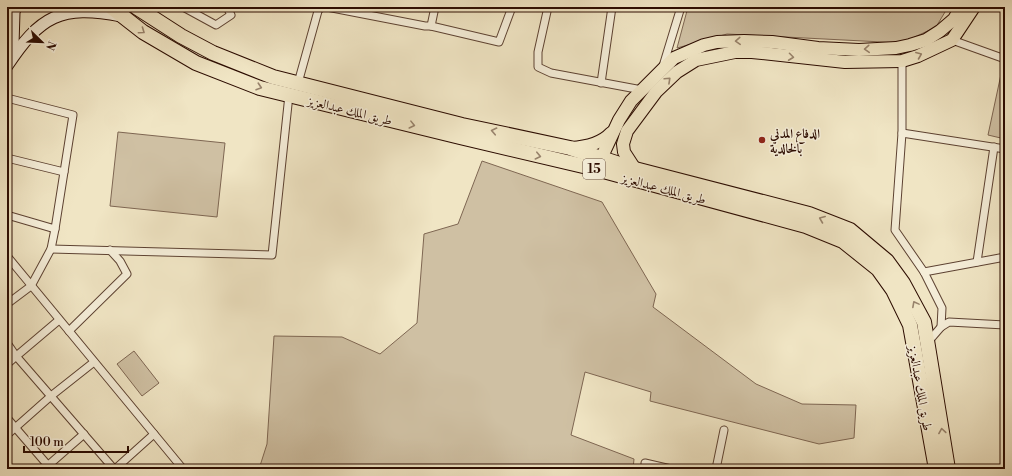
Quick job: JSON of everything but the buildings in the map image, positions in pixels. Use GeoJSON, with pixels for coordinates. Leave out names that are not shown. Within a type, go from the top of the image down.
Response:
{"type":"FeatureCollection","features":[{"type":"Feature","properties":{"kind":"highway","name":"طريق الملك عبدالعزيز"},"geometry":{"type":"LineString","coordinates":[[111,7],[142,32],[196,63],[260,88],[293,89],[570,148],[604,165],[635,169],[810,214],[850,230],[887,261],[903,282],[924,322],[948,469]]}},
{"type":"Feature","properties":{"kind":"highway","name":"طريق الملك عبدالعزيز"},"geometry":{"type":"LineString","coordinates":[[136,7],[181,36],[213,53],[273,77],[293,89],[604,165],[806,226],[843,241],[878,270],[893,290],[910,325],[936,469]]}},
{"type":"Feature","properties":{"kind":"main road"},"geometry":{"type":"LineString","coordinates":[[604,165],[620,131],[631,101],[674,58],[704,45],[717,42],[744,40],[818,48],[859,50],[896,48],[926,40],[954,19],[962,7]]}},
{"type":"Feature","properties":{"kind":"main road"},"geometry":{"type":"LineString","coordinates":[[570,148],[598,143],[632,123],[656,92],[677,72],[696,60],[735,52],[752,52],[845,62],[902,61],[918,56],[952,40],[974,7]]}},
{"type":"Feature","properties":{"kind":"main road"},"geometry":{"type":"LineString","coordinates":[[620,131],[624,152],[635,169]]}},
{"type":"Feature","properties":{"kind":"street"},"geometry":{"type":"LineString","coordinates":[[7,65],[13,45],[14,12],[16,7]]}},
{"type":"Feature","properties":{"kind":"street"},"geometry":{"type":"LineString","coordinates":[[183,7],[216,25],[231,15],[227,7]]}},
{"type":"Feature","properties":{"kind":"street"},"geometry":{"type":"LineString","coordinates":[[51,249],[272,255],[293,89],[318,11],[321,7]]}},
{"type":"Feature","properties":{"kind":"street"},"geometry":{"type":"LineString","coordinates":[[327,7],[431,26],[499,42],[512,7]]}},
{"type":"Feature","properties":{"kind":"street"},"geometry":{"type":"LineString","coordinates":[[431,26],[435,7]]}},
{"type":"Feature","properties":{"kind":"street"},"geometry":{"type":"LineString","coordinates":[[548,7],[538,52],[538,67],[551,73],[642,90]]}},
{"type":"Feature","properties":{"kind":"street"},"geometry":{"type":"LineString","coordinates":[[601,83],[612,7]]}},
{"type":"Feature","properties":{"kind":"street"},"geometry":{"type":"LineString","coordinates":[[663,69],[680,7]]}},
{"type":"Feature","properties":{"kind":"street"},"geometry":{"type":"LineString","coordinates":[[7,65],[35,30],[48,20],[62,14],[93,11],[123,16]]}},
{"type":"Feature","properties":{"kind":"street"},"geometry":{"type":"LineString","coordinates":[[952,40],[1004,59],[1005,50]]}},
{"type":"Feature","properties":{"kind":"street"},"geometry":{"type":"LineString","coordinates":[[902,61],[902,133],[895,230],[924,272],[942,308],[941,327]]}},
{"type":"Feature","properties":{"kind":"street"},"geometry":{"type":"LineString","coordinates":[[7,98],[73,115],[51,249],[31,286],[7,304]]}},
{"type":"Feature","properties":{"kind":"street"},"geometry":{"type":"LineString","coordinates":[[902,133],[1005,149]]}},
{"type":"Feature","properties":{"kind":"street"},"geometry":{"type":"LineString","coordinates":[[977,262],[994,147]]}},
{"type":"Feature","properties":{"kind":"street"},"geometry":{"type":"LineString","coordinates":[[7,158],[64,172]]}},
{"type":"Feature","properties":{"kind":"street"},"geometry":{"type":"LineString","coordinates":[[7,215],[55,229]]}},
{"type":"Feature","properties":{"kind":"street"},"geometry":{"type":"LineString","coordinates":[[69,331],[127,274],[120,261],[110,250]]}},
{"type":"Feature","properties":{"kind":"street"},"geometry":{"type":"LineString","coordinates":[[7,256],[183,469]]}},
{"type":"Feature","properties":{"kind":"street"},"geometry":{"type":"LineString","coordinates":[[924,272],[1005,257]]}},
{"type":"Feature","properties":{"kind":"street"},"geometry":{"type":"LineString","coordinates":[[7,364],[59,320]]}},
{"type":"Feature","properties":{"kind":"street"},"geometry":{"type":"LineString","coordinates":[[927,343],[941,327],[949,322],[1005,325]]}},
{"type":"Feature","properties":{"kind":"street"},"geometry":{"type":"LineString","coordinates":[[7,343],[16,356],[115,469],[154,434]]}},
{"type":"Feature","properties":{"kind":"street"},"geometry":{"type":"LineString","coordinates":[[7,435],[51,396],[94,362]]}},
{"type":"Feature","properties":{"kind":"street"},"geometry":{"type":"LineString","coordinates":[[7,418],[48,468],[84,434]]}},
{"type":"Feature","properties":{"kind":"street"},"geometry":{"type":"LineString","coordinates":[[716,469],[724,430]]}},
{"type":"Feature","properties":{"kind":"street"},"geometry":{"type":"LineString","coordinates":[[645,469],[646,463],[671,469]]}},
{"type":"Feature","properties":{"kind":"shaded area"},"geometry":{"type":"Polygon","coordinates":[[[688,7],[948,7],[936,27],[902,43],[727,34],[677,48],[688,7]]]}},
{"type":"Feature","properties":{"kind":"shaded area"},"geometry":{"type":"Polygon","coordinates":[[[1003,65],[1005,66],[1005,139],[988,135],[1003,65]]]}},
{"type":"Feature","properties":{"kind":"shaded area"},"geometry":{"type":"Polygon","coordinates":[[[118,132],[225,143],[217,217],[110,206],[118,132]]]}},
{"type":"Feature","properties":{"kind":"shaded area"},"geometry":{"type":"Polygon","coordinates":[[[482,161],[602,202],[656,294],[653,307],[756,384],[802,404],[856,405],[854,438],[819,444],[650,401],[651,392],[585,372],[571,435],[634,459],[633,469],[259,469],[267,444],[274,336],[342,337],[380,354],[417,323],[424,234],[458,224],[482,161]]]}},
{"type":"Feature","properties":{"kind":"shaded area"},"geometry":{"type":"Polygon","coordinates":[[[134,351],[159,383],[142,396],[117,364],[134,351]]]}},
{"type":"Feature","properties":{"kind":"place","name":"الدفاع المدني بالخالدية"},"geometry":{"type":"Point","coordinates":[762,140]}}]}
